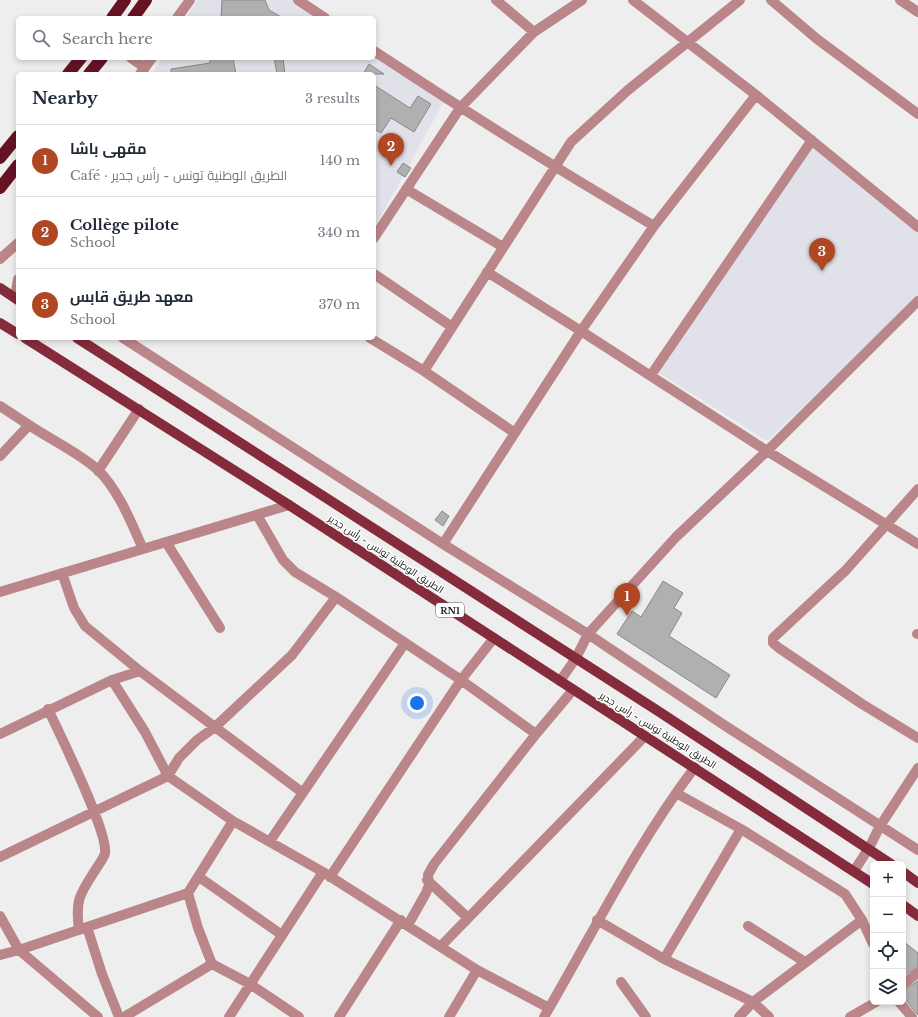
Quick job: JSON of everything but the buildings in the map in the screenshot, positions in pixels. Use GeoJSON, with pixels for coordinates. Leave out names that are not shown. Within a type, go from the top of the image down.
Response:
{"type":"FeatureCollection","features":[{"type":"Feature","properties":{"kind":"highway"},"geometry":{"type":"LineString","coordinates":[[113,16],[125,0]]}},
{"type":"Feature","properties":{"kind":"highway"},"geometry":{"type":"LineString","coordinates":[[134,16],[146,0]]}},
{"type":"Feature","properties":{"kind":"highway"},"geometry":{"type":"LineString","coordinates":[[70,72],[79,60]]}},
{"type":"Feature","properties":{"kind":"highway"},"geometry":{"type":"LineString","coordinates":[[91,72],[100,60]]}},
{"type":"Feature","properties":{"kind":"highway"},"geometry":{"type":"LineString","coordinates":[[0,158],[16,138]]}},
{"type":"Feature","properties":{"kind":"highway"},"geometry":{"type":"LineString","coordinates":[[0,188],[16,168]]}},
{"type":"Feature","properties":{"kind":"main road"},"geometry":{"type":"LineString","coordinates":[[0,288],[16,299]]}},
{"type":"Feature","properties":{"kind":"main road"},"geometry":{"type":"LineString","coordinates":[[0,323],[16,333]]}},
{"type":"Feature","properties":{"kind":"main road","name":"الطريق الوطنية تونس - رأس جدير"},"geometry":{"type":"LineString","coordinates":[[28,340],[289,505],[870,882]]}},
{"type":"Feature","properties":{"kind":"main road","name":"الطريق الوطنية تونس - رأس جدير"},"geometry":{"type":"LineString","coordinates":[[80,340],[576,658],[887,861]]}},
{"type":"Feature","properties":{"kind":"main road"},"geometry":{"type":"LineString","coordinates":[[906,874],[918,883]]}},
{"type":"Feature","properties":{"kind":"main road"},"geometry":{"type":"LineString","coordinates":[[906,907],[918,916]]}},
{"type":"Feature","properties":{"kind":"street"},"geometry":{"type":"LineString","coordinates":[[178,16],[190,0]]}},
{"type":"Feature","properties":{"kind":"street"},"geometry":{"type":"LineString","coordinates":[[298,0],[310,3],[323,16]]}},
{"type":"Feature","properties":{"kind":"street"},"geometry":{"type":"LineString","coordinates":[[496,0],[534,32]]}},
{"type":"Feature","properties":{"kind":"street"},"geometry":{"type":"LineString","coordinates":[[376,235],[460,108],[534,32],[582,0]]}},
{"type":"Feature","properties":{"kind":"street"},"geometry":{"type":"LineString","coordinates":[[634,0],[756,95],[918,227]]}},
{"type":"Feature","properties":{"kind":"street"},"geometry":{"type":"LineString","coordinates":[[424,371],[571,142],[628,90],[740,0]]}},
{"type":"Feature","properties":{"kind":"street"},"geometry":{"type":"LineString","coordinates":[[771,0],[817,39],[918,114]]}},
{"type":"Feature","properties":{"kind":"street"},"geometry":{"type":"LineString","coordinates":[[900,0],[918,12]]}},
{"type":"Feature","properties":{"kind":"street"},"geometry":{"type":"LineString","coordinates":[[376,52],[460,108],[554,167],[654,226]]}},
{"type":"Feature","properties":{"kind":"street"},"geometry":{"type":"LineString","coordinates":[[133,60],[143,71],[151,60]]}},
{"type":"Feature","properties":{"kind":"street"},"geometry":{"type":"LineString","coordinates":[[443,544],[582,331],[654,226],[756,95]]}},
{"type":"Feature","properties":{"kind":"street"},"geometry":{"type":"LineString","coordinates":[[650,375],[812,140]]}},
{"type":"Feature","properties":{"kind":"street"},"geometry":{"type":"LineString","coordinates":[[406,189],[503,247]]}},
{"type":"Feature","properties":{"kind":"street"},"geometry":{"type":"LineString","coordinates":[[0,259],[16,245]]}},
{"type":"Feature","properties":{"kind":"street"},"geometry":{"type":"LineString","coordinates":[[487,272],[582,331],[767,451],[918,544]]}},
{"type":"Feature","properties":{"kind":"street"},"geometry":{"type":"LineString","coordinates":[[376,275],[452,327]]}},
{"type":"Feature","properties":{"kind":"street"},"geometry":{"type":"LineString","coordinates":[[560,681],[576,658],[588,634],[676,538],[767,451],[918,302]]}},
{"type":"Feature","properties":{"kind":"street"},"geometry":{"type":"LineString","coordinates":[[126,340],[443,544],[588,634],[724,725],[918,850]]}},
{"type":"Feature","properties":{"kind":"street"},"geometry":{"type":"LineString","coordinates":[[373,340],[424,371],[515,433]]}},
{"type":"Feature","properties":{"kind":"street"},"geometry":{"type":"LineString","coordinates":[[0,406],[77,455],[98,471],[127,514],[143,549]]}},
{"type":"Feature","properties":{"kind":"street"},"geometry":{"type":"LineString","coordinates":[[98,471],[139,409]]}},
{"type":"Feature","properties":{"kind":"street"},"geometry":{"type":"LineString","coordinates":[[0,456],[28,425]]}},
{"type":"Feature","properties":{"kind":"street"},"geometry":{"type":"LineString","coordinates":[[918,489],[846,570],[774,634],[773,643],[862,704],[918,738]]}},
{"type":"Feature","properties":{"kind":"street"},"geometry":{"type":"LineString","coordinates":[[0,592],[289,505]]}},
{"type":"Feature","properties":{"kind":"street"},"geometry":{"type":"LineString","coordinates":[[257,515],[283,560],[295,572],[336,596],[461,680],[536,734]]}},
{"type":"Feature","properties":{"kind":"street"},"geometry":{"type":"LineString","coordinates":[[166,542],[220,628]]}},
{"type":"Feature","properties":{"kind":"street"},"geometry":{"type":"LineString","coordinates":[[62,574],[74,608],[85,626],[140,671],[303,793]]}},
{"type":"Feature","properties":{"kind":"street"},"geometry":{"type":"LineString","coordinates":[[0,857],[168,776],[179,758],[197,740],[215,727],[292,655],[336,596]]}},
{"type":"Feature","properties":{"kind":"street"},"geometry":{"type":"LineString","coordinates":[[229,1017],[282,935],[461,680],[494,638]]}},
{"type":"Feature","properties":{"kind":"street"},"geometry":{"type":"LineString","coordinates":[[270,841],[405,643]]}},
{"type":"Feature","properties":{"kind":"street"},"geometry":{"type":"LineString","coordinates":[[0,734],[48,709],[112,680],[140,671]]}},
{"type":"Feature","properties":{"kind":"street"},"geometry":{"type":"LineString","coordinates":[[112,680],[145,732],[168,776],[233,821],[326,874],[547,1013],[597,920],[676,793],[695,767]]}},
{"type":"Feature","properties":{"kind":"street"},"geometry":{"type":"LineString","coordinates":[[340,1017],[404,922],[426,893],[429,885],[427,880],[428,875],[434,864],[536,734],[573,690]]}},
{"type":"Feature","properties":{"kind":"street"},"geometry":{"type":"LineString","coordinates":[[48,709],[94,812],[105,842],[105,855],[77,901],[76,911],[119,1017]]}},
{"type":"Feature","properties":{"kind":"street"},"geometry":{"type":"LineString","coordinates":[[442,946],[645,736]]}},
{"type":"Feature","properties":{"kind":"street"},"geometry":{"type":"LineString","coordinates":[[854,871],[869,848],[880,826],[918,768]]}},
{"type":"Feature","properties":{"kind":"street"},"geometry":{"type":"LineString","coordinates":[[676,793],[741,829],[845,894],[862,920],[870,937]]}},
{"type":"Feature","properties":{"kind":"street"},"geometry":{"type":"LineString","coordinates":[[0,955],[83,929],[188,893],[233,821]]}},
{"type":"Feature","properties":{"kind":"street"},"geometry":{"type":"LineString","coordinates":[[664,959],[741,829]]}},
{"type":"Feature","properties":{"kind":"street"},"geometry":{"type":"LineString","coordinates":[[199,877],[282,935]]}},
{"type":"Feature","properties":{"kind":"street"},"geometry":{"type":"LineString","coordinates":[[427,880],[468,918]]}},
{"type":"Feature","properties":{"kind":"street"},"geometry":{"type":"LineString","coordinates":[[188,893],[198,928],[212,964],[250,984],[299,1017]]}},
{"type":"Feature","properties":{"kind":"street"},"geometry":{"type":"LineString","coordinates":[[0,916],[19,950],[98,1017]]}},
{"type":"Feature","properties":{"kind":"street"},"geometry":{"type":"LineString","coordinates":[[597,920],[664,959],[753,1002],[769,1017]]}},
{"type":"Feature","properties":{"kind":"street"},"geometry":{"type":"LineString","coordinates":[[739,1017],[753,1002],[862,920]]}},
{"type":"Feature","properties":{"kind":"street"},"geometry":{"type":"LineString","coordinates":[[748,926],[805,962]]}},
{"type":"Feature","properties":{"kind":"street"},"geometry":{"type":"LineString","coordinates":[[124,1017],[212,964]]}},
{"type":"Feature","properties":{"kind":"street"},"geometry":{"type":"LineString","coordinates":[[449,1017],[477,970]]}},
{"type":"Feature","properties":{"kind":"street"},"geometry":{"type":"LineString","coordinates":[[906,982],[918,973]]}},
{"type":"Feature","properties":{"kind":"street"},"geometry":{"type":"LineString","coordinates":[[621,982],[646,1017]]}},
{"type":"Feature","properties":{"kind":"street"},"geometry":{"type":"LineString","coordinates":[[850,1017],[871,1005]]}},
{"type":"Feature","properties":{"kind":"street"},"geometry":{"type":"LineString","coordinates":[[902,1005],[912,1017]]}},
{"type":"Feature","properties":{"kind":"shaded area"},"geometry":{"type":"Polygon","coordinates":[[[197,0],[294,0],[317,16],[187,16],[197,0]]]}},
{"type":"Feature","properties":{"kind":"shaded area"},"geometry":{"type":"Polygon","coordinates":[[[376,56],[443,103],[376,225],[376,72],[153,72],[161,60],[376,60],[376,56]]]}},
{"type":"Feature","properties":{"kind":"shaded area"},"geometry":{"type":"Polygon","coordinates":[[[812,140],[918,227],[918,299],[767,441],[654,370],[812,140]]]}},
{"type":"Feature","properties":{"kind":"place","name":"Collège pilote"},"geometry":{"type":"Point","coordinates":[391,166]}},
{"type":"Feature","properties":{"kind":"place","name":"معهد طريق قابس"},"geometry":{"type":"Point","coordinates":[822,271]}},
{"type":"Feature","properties":{"kind":"place","name":"مقهى باشا"},"geometry":{"type":"Point","coordinates":[627,616]}}]}
